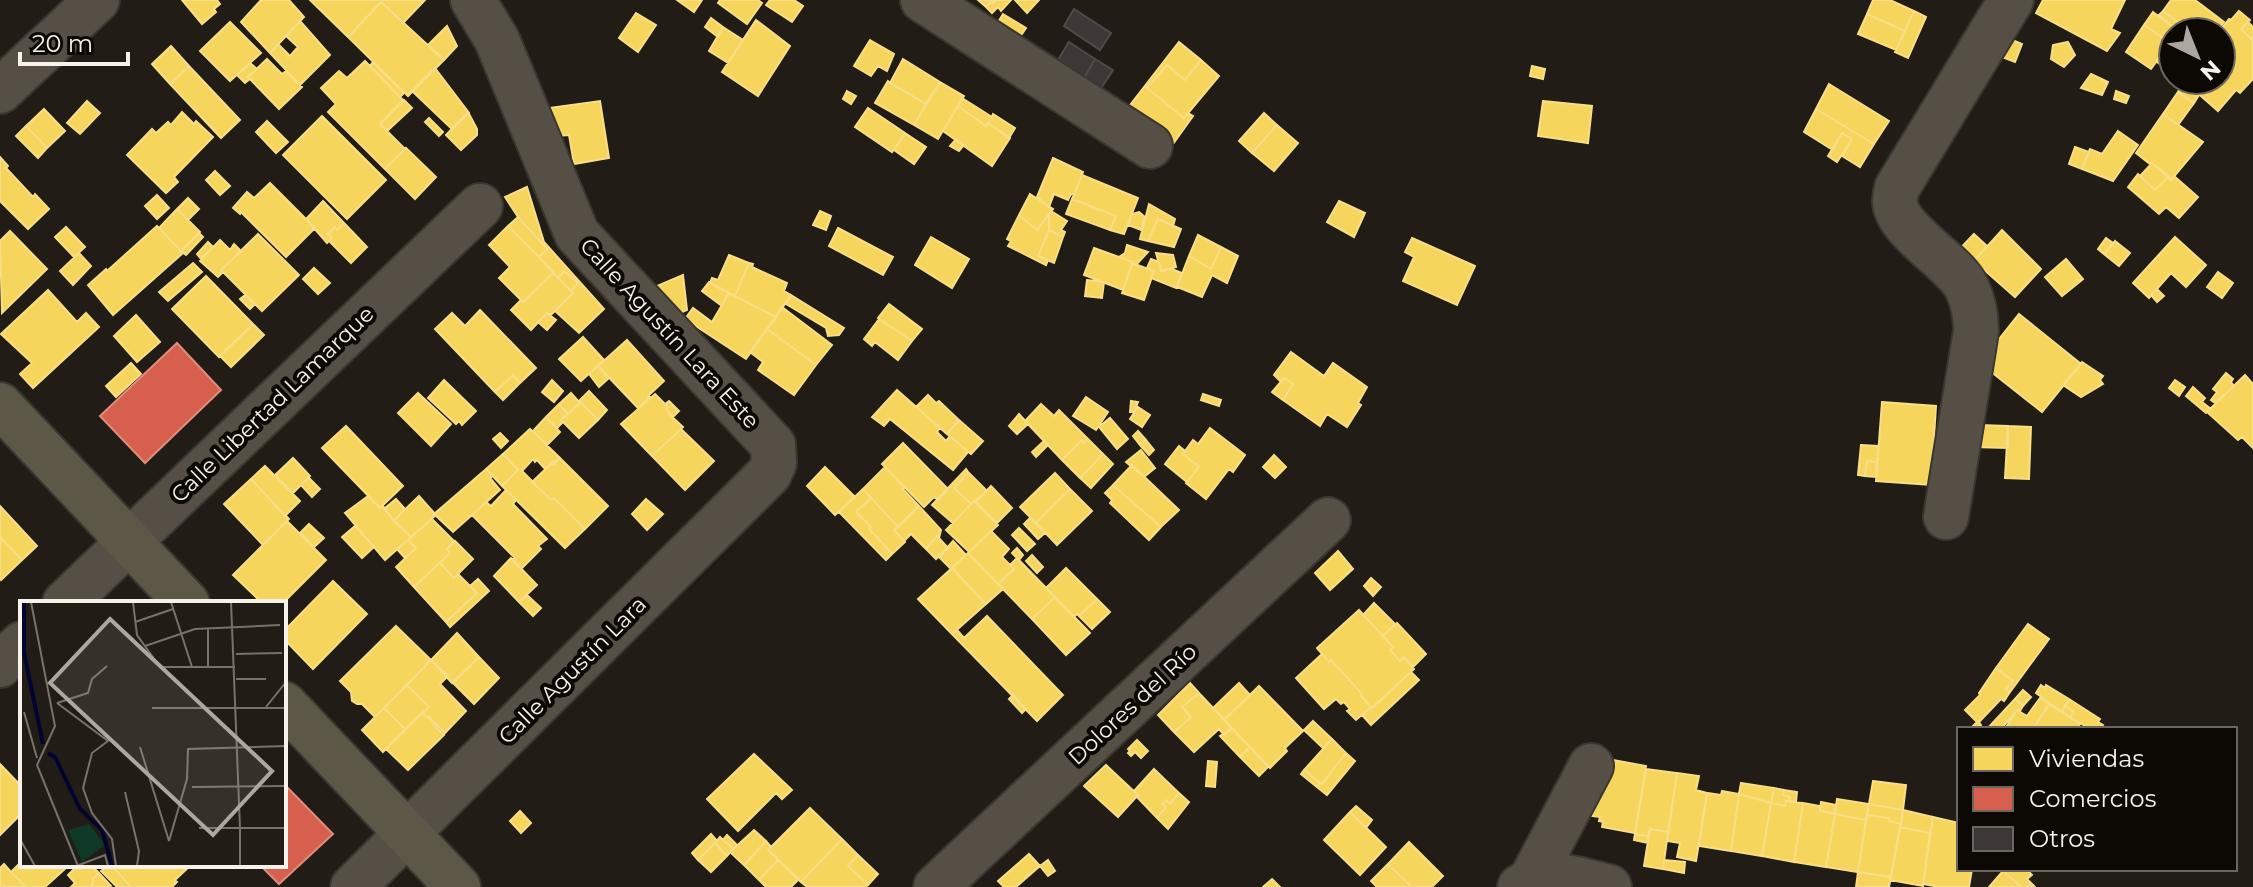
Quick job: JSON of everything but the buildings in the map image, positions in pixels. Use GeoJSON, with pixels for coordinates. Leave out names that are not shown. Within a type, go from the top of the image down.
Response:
{"type":"FeatureCollection","features":[{"type":"Feature","properties":{"kind":"main road"},"geometry":{"type":"LineString","coordinates":[[0,405],[185,601]]}},
{"type":"Feature","properties":{"kind":"main road"},"geometry":{"type":"LineString","coordinates":[[286,706],[458,887]]}},
{"type":"Feature","properties":{"kind":"street"},"geometry":{"type":"LineString","coordinates":[[0,91],[97,0]]}},
{"type":"Feature","properties":{"kind":"street","name":"Calle Agustín Lara Este"},"geometry":{"type":"LineString","coordinates":[[473,0],[497,40],[577,234],[773,445]]}},
{"type":"Feature","properties":{"kind":"street"},"geometry":{"type":"LineString","coordinates":[[923,0],[1150,146]]}},
{"type":"Feature","properties":{"kind":"street"},"geometry":{"type":"LineString","coordinates":[[1946,517],[1976,319],[1966,286],[1912,231],[1899,214],[1895,202],[1897,188],[2011,0]]}},
{"type":"Feature","properties":{"kind":"street","name":"Calle Libertad Lamarque"},"geometry":{"type":"LineString","coordinates":[[67,601],[480,206]]}},
{"type":"Feature","properties":{"kind":"street","name":"Calle Agustín Lara"},"geometry":{"type":"LineString","coordinates":[[353,887],[769,474],[774,463],[773,445]]}},
{"type":"Feature","properties":{"kind":"street","name":"Dolores del Río"},"geometry":{"type":"LineString","coordinates":[[936,887],[1328,520]]}},
{"type":"Feature","properties":{"kind":"street"},"geometry":{"type":"LineString","coordinates":[[0,665],[20,646]]}},
{"type":"Feature","properties":{"kind":"street"},"geometry":{"type":"LineString","coordinates":[[1526,883],[1591,766]]}},
{"type":"Feature","properties":{"kind":"street"},"geometry":{"type":"LineString","coordinates":[[1526,883],[1550,875],[1609,887]]}}]}
